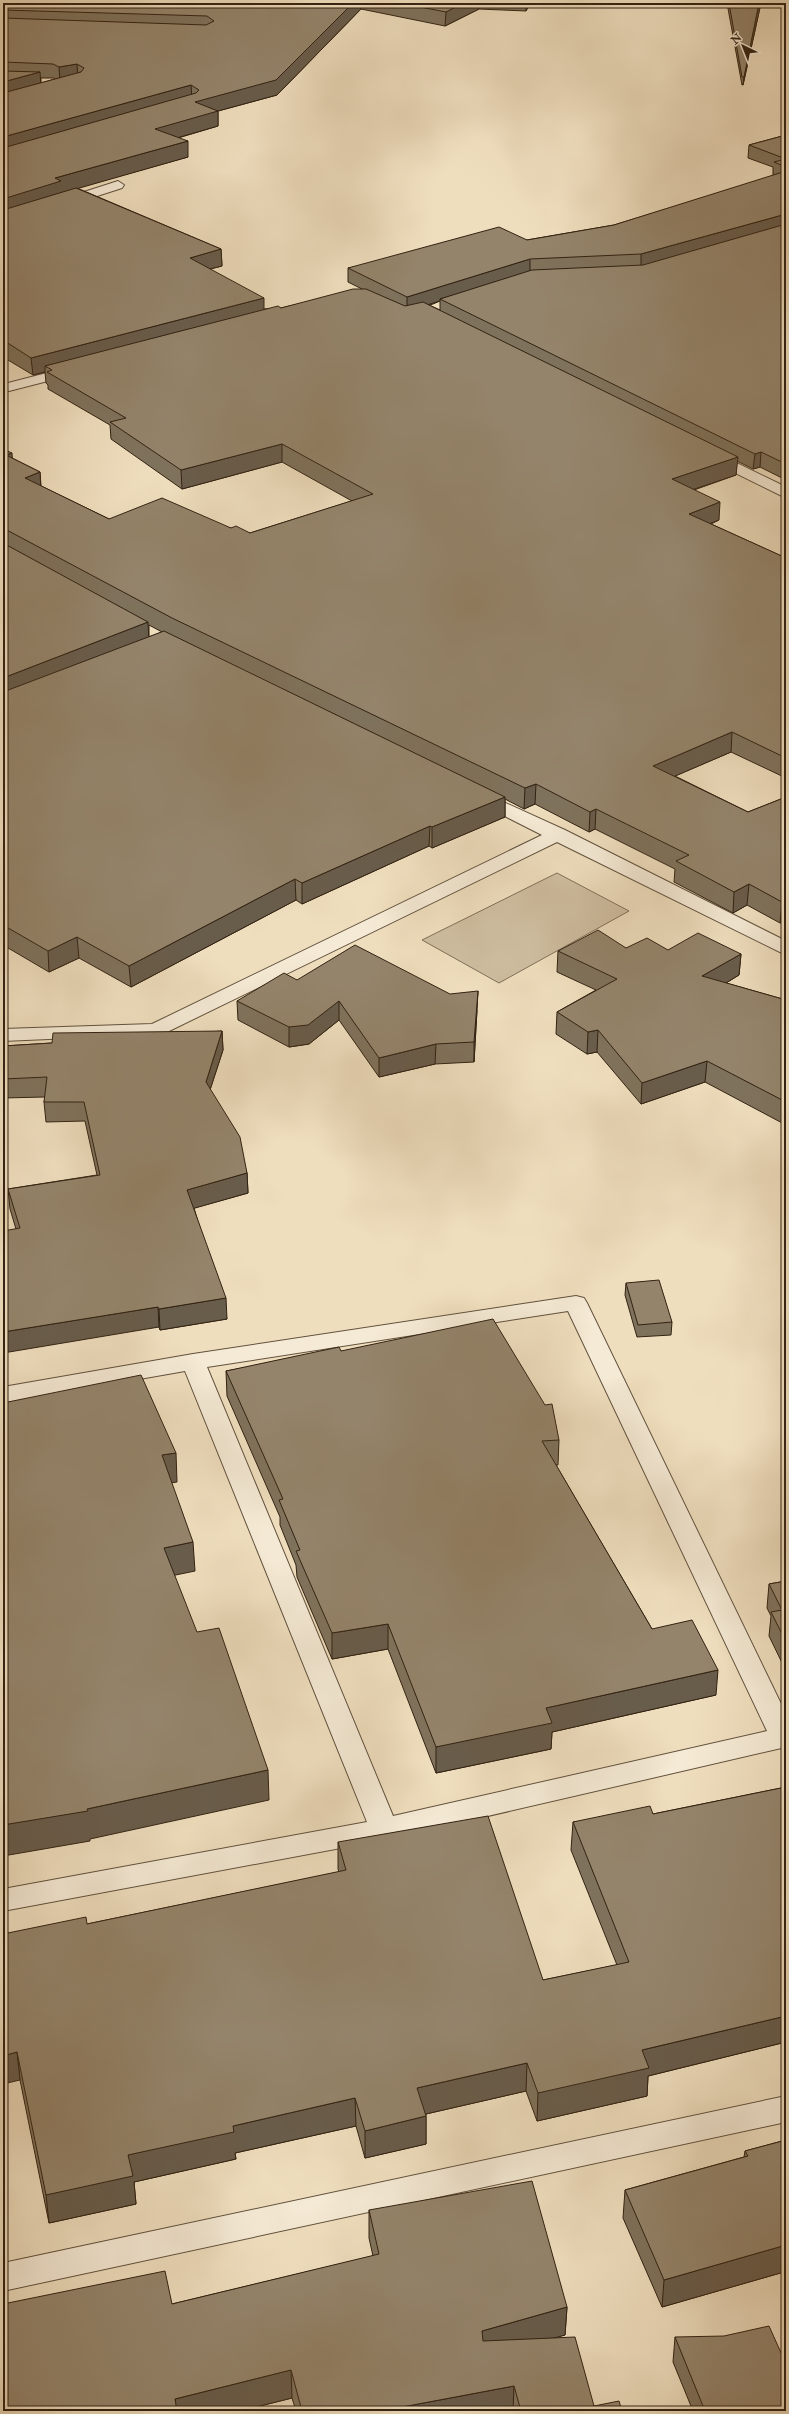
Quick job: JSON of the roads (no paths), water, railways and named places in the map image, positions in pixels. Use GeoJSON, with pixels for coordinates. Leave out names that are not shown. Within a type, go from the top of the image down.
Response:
{"type":"FeatureCollection","features":[{"type":"Feature","properties":{"kind":"street"},"geometry":{"type":"LineString","coordinates":[[53,206],[118,185]]}},
{"type":"Feature","properties":{"kind":"street"},"geometry":{"type":"LineString","coordinates":[[9,387],[85,367]]}},
{"type":"Feature","properties":{"kind":"street"},"geometry":{"type":"LineString","coordinates":[[694,447],[786,493]]}},
{"type":"Feature","properties":{"kind":"street"},"geometry":{"type":"LineString","coordinates":[[465,789],[558,834],[786,949]]}},
{"type":"Feature","properties":{"kind":"street"},"geometry":{"type":"LineString","coordinates":[[3,1035],[156,1030],[558,834]]}},
{"type":"Feature","properties":{"kind":"street"},"geometry":{"type":"LineString","coordinates":[[3,1395],[193,1362],[576,1303],[785,1738],[384,1829],[3,1900]]}},
{"type":"Feature","properties":{"kind":"street"},"geometry":{"type":"LineString","coordinates":[[193,1362],[384,1829]]}},
{"type":"Feature","properties":{"kind":"street"},"geometry":{"type":"LineString","coordinates":[[3,2277],[786,2109]]}}]}
